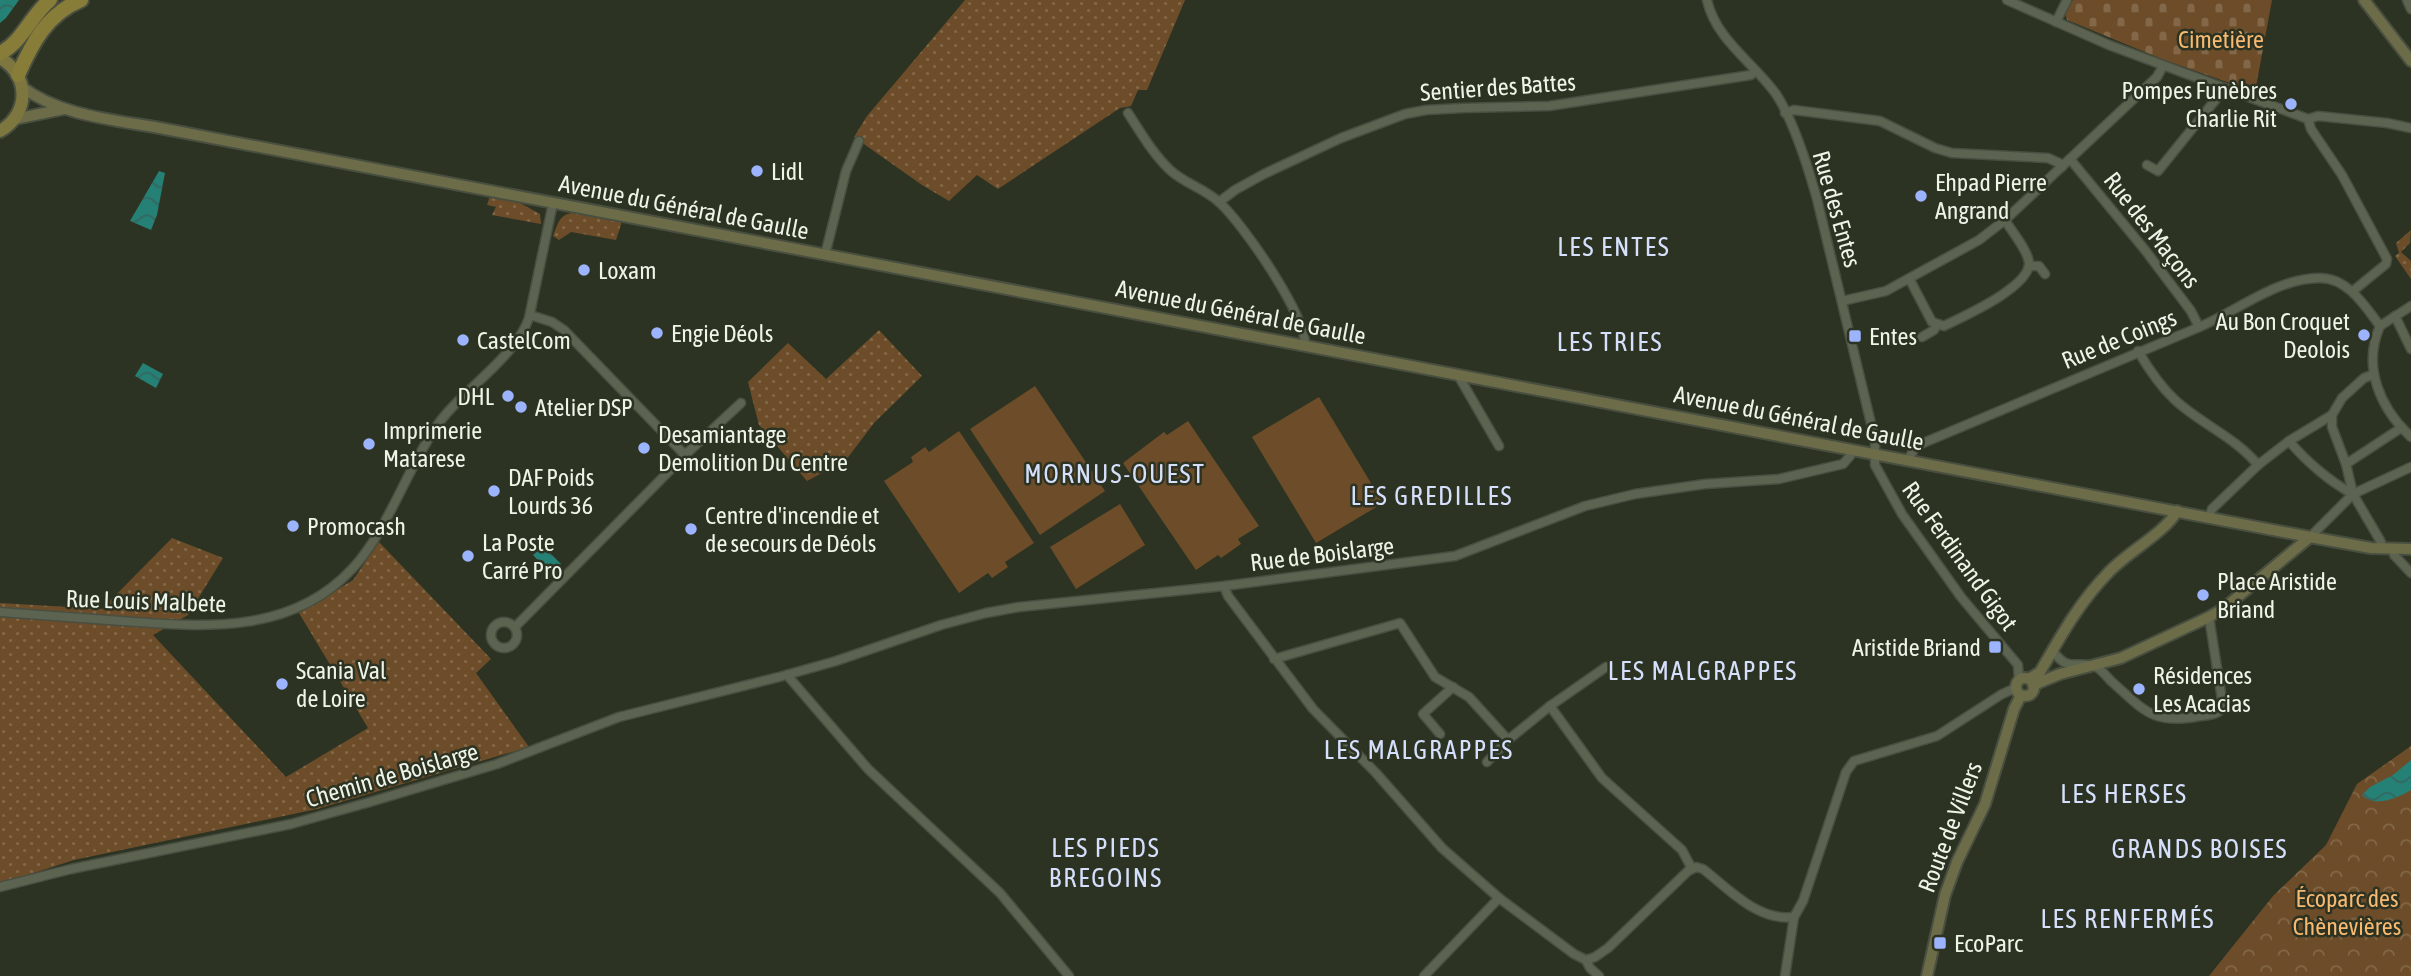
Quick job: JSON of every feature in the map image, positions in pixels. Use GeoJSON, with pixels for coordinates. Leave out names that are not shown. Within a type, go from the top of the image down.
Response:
{"type":"FeatureCollection","features":[{"type":"Feature","properties":{"kind":"highway"},"geometry":{"type":"LineString","coordinates":[[0,53],[12,47],[32,18],[50,0]]}},
{"type":"Feature","properties":{"kind":"highway"},"geometry":{"type":"LineString","coordinates":[[20,81],[37,35],[54,17],[81,0]]}},
{"type":"Feature","properties":{"kind":"main road"},"geometry":{"type":"LineString","coordinates":[[2364,0],[2411,61]]}},
{"type":"Feature","properties":{"kind":"main road"},"geometry":{"type":"LineString","coordinates":[[0,58],[12,66],[20,81],[23,98],[15,118],[0,131]]}},
{"type":"Feature","properties":{"kind":"main road","name":"Avenue du Général de Gaulle"},"geometry":{"type":"LineString","coordinates":[[20,81],[41,100],[65,109],[2310,537],[2380,549],[2411,549]]}},
{"type":"Feature","properties":{"kind":"main road","name":"Avenue du Général de Gaulle"},"geometry":{"type":"LineString","coordinates":[[15,118],[65,109]]}},
{"type":"Feature","properties":{"kind":"main road"},"geometry":{"type":"LineString","coordinates":[[2024,685],[2040,673],[2081,602],[2110,570],[2171,522],[2177,512]]}},
{"type":"Feature","properties":{"kind":"main road"},"geometry":{"type":"LineString","coordinates":[[2024,685],[2121,658],[2210,617],[2310,537]]}},
{"type":"Feature","properties":{"kind":"main road","name":"Route de Villers"},"geometry":{"type":"LineString","coordinates":[[1927,976],[1945,895],[1957,862],[1985,804],[2024,685]]}},
{"type":"Feature","properties":{"kind":"street","name":"Rue des Entes"},"geometry":{"type":"LineString","coordinates":[[1707,0],[1719,29],[1776,94],[1805,161],[1817,199],[1875,439],[1874,454]]}},
{"type":"Feature","properties":{"kind":"street"},"geometry":{"type":"LineString","coordinates":[[2007,0],[2163,66],[2308,120],[2318,116],[2411,128]]}},
{"type":"Feature","properties":{"kind":"street"},"geometry":{"type":"LineString","coordinates":[[2056,22],[2067,0]]}},
{"type":"Feature","properties":{"kind":"street"},"geometry":{"type":"LineString","coordinates":[[2407,0],[2411,9]]}},
{"type":"Feature","properties":{"kind":"street"},"geometry":{"type":"LineString","coordinates":[[1842,301],[1886,291],[1979,240],[2005,220],[2062,167],[2157,77],[2163,66]]}},
{"type":"Feature","properties":{"kind":"street","name":"Sentier des Battes"},"geometry":{"type":"LineString","coordinates":[[1219,202],[1264,174],[1341,138],[1405,114],[1426,110],[1549,106],[1751,75],[1756,71]]}},
{"type":"Feature","properties":{"kind":"street"},"geometry":{"type":"LineString","coordinates":[[2147,165],[2158,171],[2225,88]]}},
{"type":"Feature","properties":{"kind":"street"},"geometry":{"type":"LineString","coordinates":[[1785,113],[1794,110],[1880,121],[1935,148],[1958,154],[2048,158],[2062,167]]}},
{"type":"Feature","properties":{"kind":"street"},"geometry":{"type":"LineString","coordinates":[[1128,113],[1168,169],[1219,202],[1266,260],[1305,335],[1305,346]]}},
{"type":"Feature","properties":{"kind":"street"},"geometry":{"type":"LineString","coordinates":[[2308,120],[2311,129],[2342,175],[2387,259],[2386,264],[2353,291],[2380,326]]}},
{"type":"Feature","properties":{"kind":"street"},"geometry":{"type":"LineString","coordinates":[[825,255],[846,171],[859,141]]}},
{"type":"Feature","properties":{"kind":"street","name":"Rue des Maçons"},"geometry":{"type":"LineString","coordinates":[[2070,159],[2145,250],[2191,311],[2199,327]]}},
{"type":"Feature","properties":{"kind":"street","name":"Rue Louis Malbete"},"geometry":{"type":"LineString","coordinates":[[0,612],[215,626],[254,621],[310,601],[337,583],[362,557],[437,425],[520,335],[530,315],[553,203]]}},
{"type":"Feature","properties":{"kind":"street"},"geometry":{"type":"LineString","coordinates":[[1910,280],[1937,325],[1944,326],[1988,304],[2026,275],[2029,266],[2028,258],[2005,220]]}},
{"type":"Feature","properties":{"kind":"street"},"geometry":{"type":"LineString","coordinates":[[2029,266],[2039,266],[2045,274]]}},
{"type":"Feature","properties":{"kind":"street","name":"Rue de Coings"},"geometry":{"type":"LineString","coordinates":[[1908,460],[1916,446],[2199,327],[2275,289],[2304,280],[2330,279],[2353,291]]}},
{"type":"Feature","properties":{"kind":"street"},"geometry":{"type":"LineString","coordinates":[[2411,306],[2380,326],[2373,349],[2372,374],[2383,400],[2401,428],[2411,437]]}},
{"type":"Feature","properties":{"kind":"street"},"geometry":{"type":"LineString","coordinates":[[530,315],[552,322],[564,330],[685,455]]}},
{"type":"Feature","properties":{"kind":"street"},"geometry":{"type":"LineString","coordinates":[[2395,316],[2411,349]]}},
{"type":"Feature","properties":{"kind":"street"},"geometry":{"type":"LineString","coordinates":[[1922,338],[1937,325]]}},
{"type":"Feature","properties":{"kind":"street"},"geometry":{"type":"LineString","coordinates":[[2138,351],[2175,400],[2245,449],[2258,465]]}},
{"type":"Feature","properties":{"kind":"street"},"geometry":{"type":"LineString","coordinates":[[2209,518],[2212,509],[2258,465],[2289,441],[2332,415],[2342,398],[2372,374]]}},
{"type":"Feature","properties":{"kind":"street"},"geometry":{"type":"LineString","coordinates":[[1458,375],[1499,446]]}},
{"type":"Feature","properties":{"kind":"street"},"geometry":{"type":"LineString","coordinates":[[514,626],[685,455],[741,403]]}},
{"type":"Feature","properties":{"kind":"street"},"geometry":{"type":"LineString","coordinates":[[2332,415],[2332,427],[2346,464],[2353,494],[2381,542],[2380,549]]}},
{"type":"Feature","properties":{"kind":"street"},"geometry":{"type":"LineString","coordinates":[[2346,464],[2401,428]]}},
{"type":"Feature","properties":{"kind":"street"},"geometry":{"type":"LineString","coordinates":[[2289,441],[2298,452],[2341,488],[2353,494]]}},
{"type":"Feature","properties":{"kind":"street","name":"Rue de Boislarge"},"geometry":{"type":"LineString","coordinates":[[787,675],[960,620],[1006,609],[1224,586],[1455,556],[1586,506],[1664,489],[1779,479],[1843,464],[1853,450]]}},
{"type":"Feature","properties":{"kind":"street","name":"Rue Ferdinand Gigot"},"geometry":{"type":"LineString","coordinates":[[1874,454],[1879,476],[1902,514],[1961,597],[2018,665],[2024,685]]}},
{"type":"Feature","properties":{"kind":"street"},"geometry":{"type":"LineString","coordinates":[[2310,537],[2353,494],[2411,467]]}},
{"type":"Feature","properties":{"kind":"street"},"geometry":{"type":"LineString","coordinates":[[2393,550],[2394,555],[2411,573]]}},
{"type":"Feature","properties":{"kind":"street"},"geometry":{"type":"LineString","coordinates":[[1224,586],[1228,596],[1313,709],[1376,773],[1420,825],[1463,869],[1574,954],[1586,960],[1599,976]]}},
{"type":"Feature","properties":{"kind":"street"},"geometry":{"type":"LineString","coordinates":[[2053,651],[2063,662],[2095,667],[2148,714],[2161,719],[2217,713],[2223,706],[2210,617]]}},
{"type":"Feature","properties":{"kind":"street"},"geometry":{"type":"LineString","coordinates":[[1274,659],[1400,623],[1435,677],[1469,697],[1508,740]]}},
{"type":"Feature","properties":{"kind":"street"},"geometry":{"type":"LineString","coordinates":[[1486,762],[1550,706],[1606,667]]}},
{"type":"Feature","properties":{"kind":"street"},"geometry":{"type":"LineString","coordinates":[[787,675],[868,769],[1000,892],[1069,976]]}},
{"type":"Feature","properties":{"kind":"street","name":"Chemin de Boislarge"},"geometry":{"type":"LineString","coordinates":[[0,887],[71,869],[300,821],[498,764],[619,718],[787,675]]}},
{"type":"Feature","properties":{"kind":"street"},"geometry":{"type":"LineString","coordinates":[[1785,976],[1794,917],[1803,901],[1846,772],[1854,761],[1937,736],[2002,694],[2024,685]]}},
{"type":"Feature","properties":{"kind":"street"},"geometry":{"type":"LineString","coordinates":[[1440,734],[1423,714],[1453,687]]}},
{"type":"Feature","properties":{"kind":"street"},"geometry":{"type":"LineString","coordinates":[[1550,706],[1602,778],[1682,850],[1692,869]]}},
{"type":"Feature","properties":{"kind":"street"},"geometry":{"type":"LineString","coordinates":[[1586,960],[1595,957],[1623,935],[1692,869],[1703,870],[1750,906],[1768,915],[1794,917]]}},
{"type":"Feature","properties":{"kind":"street"},"geometry":{"type":"LineString","coordinates":[[1424,976],[1499,898]]}},
{"type":"Feature","properties":{"kind":"green space"},"geometry":{"type":"Polygon","coordinates":[[[965,0],[1185,0],[1147,90],[1138,90],[1131,106],[1120,108],[998,189],[977,175],[949,201],[854,137],[867,116],[965,0]]]}},
{"type":"Feature","properties":{"kind":"green space","name":"Cimetière"},"geometry":{"type":"Polygon","coordinates":[[[2073,0],[2272,0],[2255,92],[2162,59],[2067,20],[2065,13],[2073,0]]]}},
{"type":"Feature","properties":{"kind":"green space"},"geometry":{"type":"Polygon","coordinates":[[[490,196],[520,203],[540,214],[541,224],[492,215],[496,207],[487,205],[490,196]]]}},
{"type":"Feature","properties":{"kind":"green space"},"geometry":{"type":"Polygon","coordinates":[[[577,213],[622,221],[616,240],[571,232],[559,240],[553,236],[563,216],[577,213]]]}},
{"type":"Feature","properties":{"kind":"green space"},"geometry":{"type":"Polygon","coordinates":[[[2411,230],[2410,243],[2401,252],[2411,261],[2411,279],[2395,256],[2399,253],[2396,243],[2411,230]]]}},
{"type":"Feature","properties":{"kind":"green space"},"geometry":{"type":"Polygon","coordinates":[[[879,330],[922,376],[874,423],[846,460],[807,481],[759,425],[748,382],[788,343],[826,379],[879,330]]]}},
{"type":"Feature","properties":{"kind":"green space"},"geometry":{"type":"Polygon","coordinates":[[[1035,386],[1105,491],[1040,535],[970,429],[1035,386]]]}},
{"type":"Feature","properties":{"kind":"green space"},"geometry":{"type":"Polygon","coordinates":[[[1319,397],[1383,503],[1316,543],[1252,437],[1319,397]]]}},
{"type":"Feature","properties":{"kind":"green space"},"geometry":{"type":"Polygon","coordinates":[[[1188,421],[1259,526],[1238,539],[1241,544],[1221,558],[1218,555],[1196,570],[1123,463],[1164,432],[1167,435],[1188,421]]]}},
{"type":"Feature","properties":{"kind":"green space"},"geometry":{"type":"Polygon","coordinates":[[[959,431],[1034,543],[1005,562],[1008,567],[992,578],[988,573],[959,593],[884,481],[913,462],[911,457],[925,447],[929,452],[959,431]]]}},
{"type":"Feature","properties":{"kind":"green space"},"geometry":{"type":"Polygon","coordinates":[[[1120,504],[1145,545],[1076,589],[1050,547],[1120,504]]]}},
{"type":"Feature","properties":{"kind":"green space"},"geometry":{"type":"Polygon","coordinates":[[[172,538],[223,558],[188,615],[153,635],[286,777],[368,728],[299,613],[353,580],[379,542],[491,659],[476,673],[529,747],[317,809],[74,860],[0,884],[0,603],[102,609],[172,538]]]}},
{"type":"Feature","properties":{"kind":"green space","name":"Écoparc des Chènevières"},"geometry":{"type":"Polygon","coordinates":[[[2411,746],[2411,976],[2209,976],[2273,896],[2326,845],[2357,784],[2411,746]]]}},
{"type":"Feature","properties":{"kind":"water"},"geometry":{"type":"Polygon","coordinates":[[[0,0],[19,0],[0,23],[0,0]]]}},
{"type":"Feature","properties":{"kind":"water"},"geometry":{"type":"Polygon","coordinates":[[[159,171],[165,173],[157,215],[151,230],[130,221],[159,171]]]}},
{"type":"Feature","properties":{"kind":"water"},"geometry":{"type":"Polygon","coordinates":[[[143,363],[163,374],[156,388],[135,376],[143,363]]]}},
{"type":"Feature","properties":{"kind":"water"},"geometry":{"type":"Polygon","coordinates":[[[543,546],[561,564],[551,574],[533,555],[543,546]]]}},
{"type":"Feature","properties":{"kind":"water"},"geometry":{"type":"Polygon","coordinates":[[[2411,760],[2411,790],[2393,799],[2380,801],[2367,799],[2362,795],[2370,787],[2393,775],[2411,760]]]}},
{"type":"Feature","properties":{"kind":"place","name":"Pompes Funèbres Charlie Rit"},"geometry":{"type":"Point","coordinates":[2291,104]}},
{"type":"Feature","properties":{"kind":"place","name":"Lidl"},"geometry":{"type":"Point","coordinates":[757,171]}},
{"type":"Feature","properties":{"kind":"place","name":"Ehpad Pierre Angrand"},"geometry":{"type":"Point","coordinates":[1921,196]}},
{"type":"Feature","properties":{"kind":"place","name":"Loxam"},"geometry":{"type":"Point","coordinates":[584,270]}},
{"type":"Feature","properties":{"kind":"place","name":"Engie Déols"},"geometry":{"type":"Point","coordinates":[657,333]}},
{"type":"Feature","properties":{"kind":"place","name":"Au Bon Croquet Deolois"},"geometry":{"type":"Point","coordinates":[2364,335]}},
{"type":"Feature","properties":{"kind":"place","name":"Entes"},"geometry":{"type":"Point","coordinates":[1855,336]}},
{"type":"Feature","properties":{"kind":"place","name":"CastelCom"},"geometry":{"type":"Point","coordinates":[463,340]}},
{"type":"Feature","properties":{"kind":"place","name":"DHL"},"geometry":{"type":"Point","coordinates":[508,396]}},
{"type":"Feature","properties":{"kind":"place","name":"Atelier DSP"},"geometry":{"type":"Point","coordinates":[521,407]}},
{"type":"Feature","properties":{"kind":"place","name":"Imprimerie Matarese"},"geometry":{"type":"Point","coordinates":[369,444]}},
{"type":"Feature","properties":{"kind":"place","name":"Desamiantage Demolition Du Centre"},"geometry":{"type":"Point","coordinates":[644,448]}},
{"type":"Feature","properties":{"kind":"place","name":"DAF Poids Lourds 36"},"geometry":{"type":"Point","coordinates":[494,491]}},
{"type":"Feature","properties":{"kind":"place","name":"Promocash"},"geometry":{"type":"Point","coordinates":[293,526]}},
{"type":"Feature","properties":{"kind":"place","name":"Centre d'incendie et de secours de Déols"},"geometry":{"type":"Point","coordinates":[691,529]}},
{"type":"Feature","properties":{"kind":"place","name":"La Poste Carré Pro"},"geometry":{"type":"Point","coordinates":[468,556]}},
{"type":"Feature","properties":{"kind":"place","name":"Place Aristide Briand"},"geometry":{"type":"Point","coordinates":[2203,595]}},
{"type":"Feature","properties":{"kind":"place","name":"Aristide Briand"},"geometry":{"type":"Point","coordinates":[1995,647]}},
{"type":"Feature","properties":{"kind":"place","name":"Scania Val de Loire"},"geometry":{"type":"Point","coordinates":[282,684]}},
{"type":"Feature","properties":{"kind":"place","name":"Résidences Les Acacias"},"geometry":{"type":"Point","coordinates":[2139,689]}},
{"type":"Feature","properties":{"kind":"place","name":"EcoParc"},"geometry":{"type":"Point","coordinates":[1940,943]}},
{"type":"Feature","properties":{"kind":"district","name":"LES ENTES"},"geometry":{"type":"Point","coordinates":[1614,247]}},
{"type":"Feature","properties":{"kind":"district","name":"LES TRIES"},"geometry":{"type":"Point","coordinates":[1610,342]}},
{"type":"Feature","properties":{"kind":"district","name":"MORNUS-OUEST"},"geometry":{"type":"Point","coordinates":[1115,474]}},
{"type":"Feature","properties":{"kind":"district","name":"LES GREDILLES"},"geometry":{"type":"Point","coordinates":[1432,496]}},
{"type":"Feature","properties":{"kind":"district","name":"LES MALGRAPPES"},"geometry":{"type":"Point","coordinates":[1703,671]}},
{"type":"Feature","properties":{"kind":"district","name":"LES MALGRAPPES"},"geometry":{"type":"Point","coordinates":[1419,750]}},
{"type":"Feature","properties":{"kind":"district","name":"LES HERSES"},"geometry":{"type":"Point","coordinates":[2124,794]}},
{"type":"Feature","properties":{"kind":"district","name":"GRANDS BOISES"},"geometry":{"type":"Point","coordinates":[2200,849]}},
{"type":"Feature","properties":{"kind":"district","name":"LES PIEDS BREGOINS"},"geometry":{"type":"Point","coordinates":[1106,863]}},
{"type":"Feature","properties":{"kind":"district","name":"LES RENFERMÉS"},"geometry":{"type":"Point","coordinates":[2128,919]}}]}
